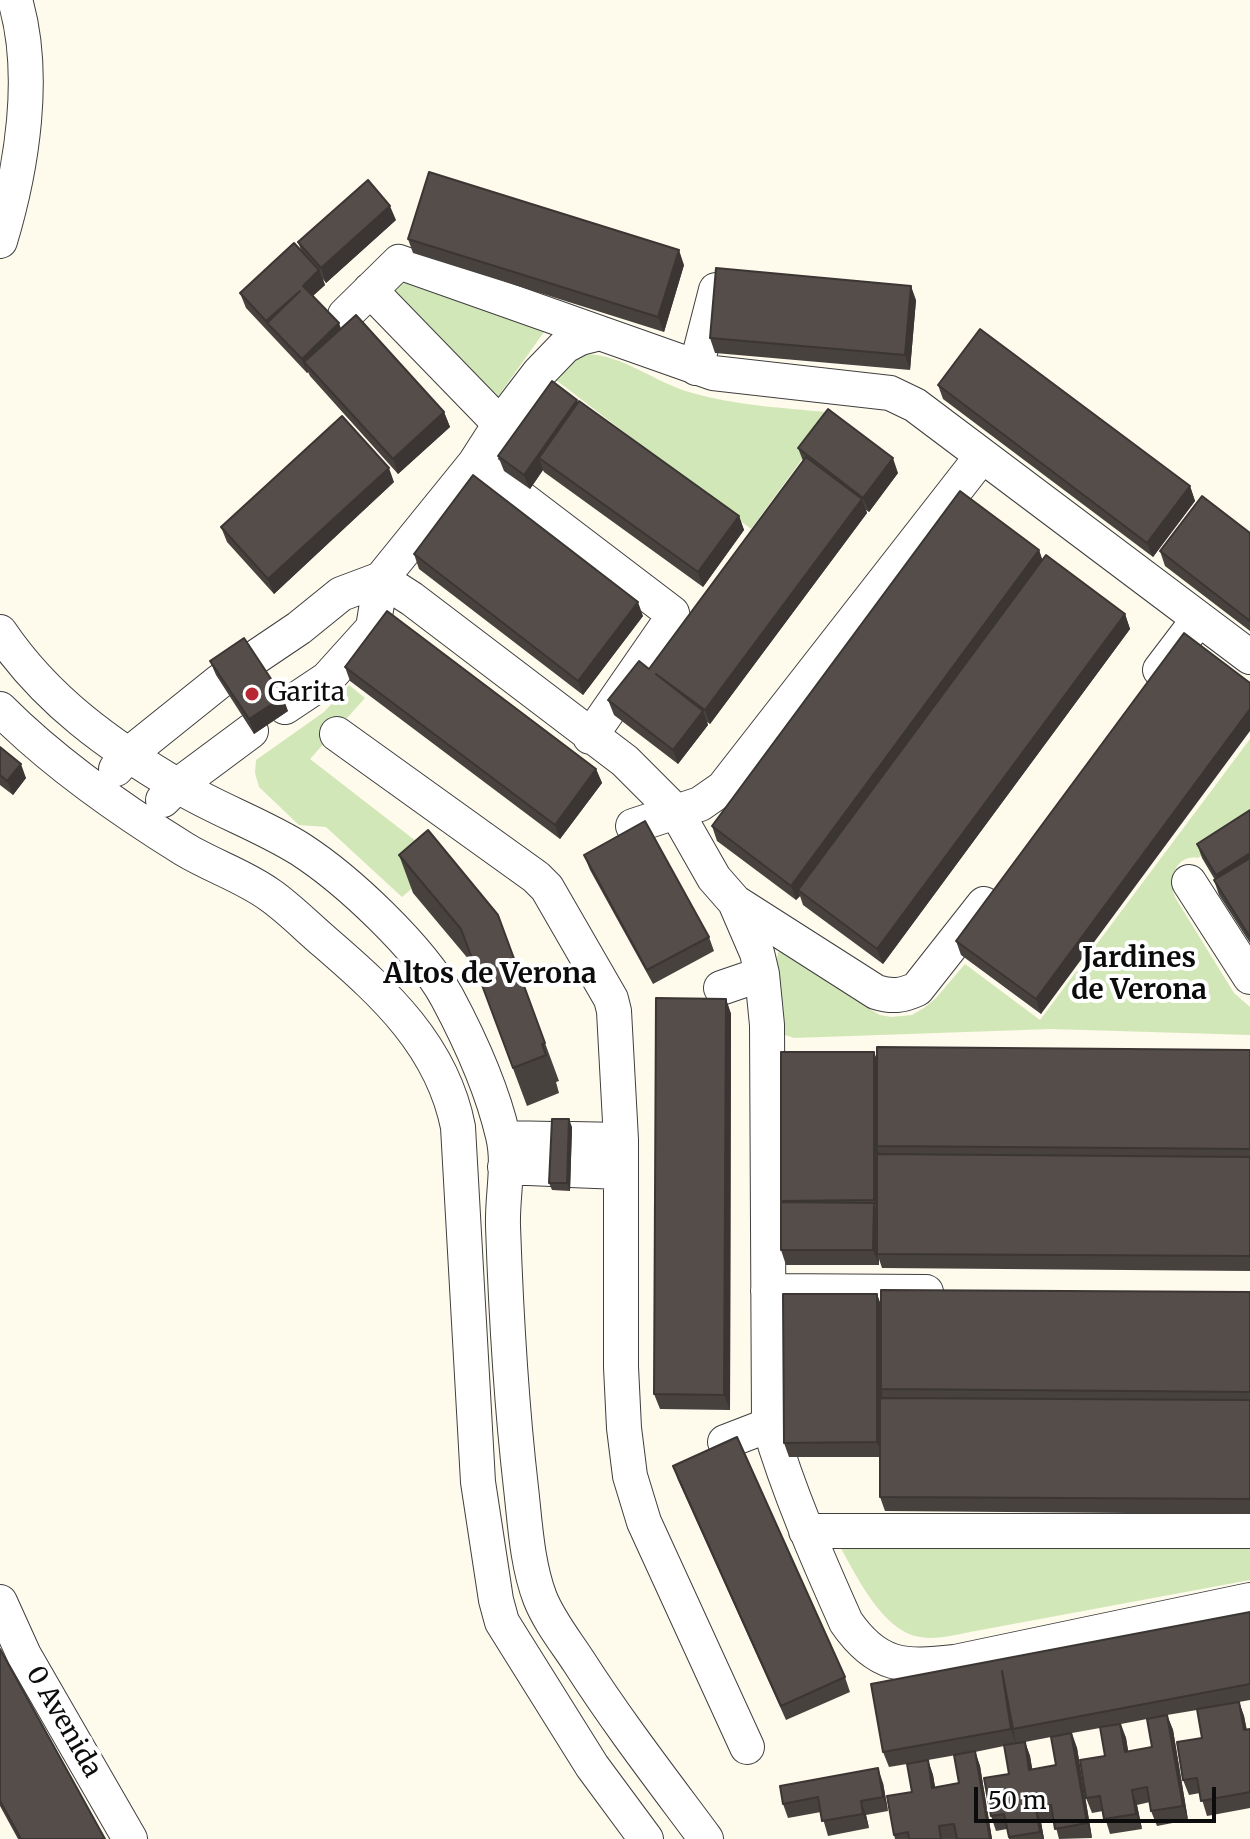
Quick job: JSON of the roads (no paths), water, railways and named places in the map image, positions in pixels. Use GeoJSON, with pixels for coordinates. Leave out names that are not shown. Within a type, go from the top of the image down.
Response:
{"type":"FeatureCollection","features":[{"type":"Feature","properties":{"kind":"street"},"geometry":{"type":"LineString","coordinates":[[0,241],[15,184],[24,98],[22,34],[15,0]]}},
{"type":"Feature","properties":{"kind":"street"},"geometry":{"type":"LineString","coordinates":[[345,315],[399,262],[721,375],[923,398],[982,456],[1250,657]]}},
{"type":"Feature","properties":{"kind":"street"},"geometry":{"type":"LineString","coordinates":[[370,290],[500,424]]}},
{"type":"Feature","properties":{"kind":"street"},"geometry":{"type":"LineString","coordinates":[[696,368],[716,290]]}},
{"type":"Feature","properties":{"kind":"street"},"geometry":{"type":"LineString","coordinates":[[285,707],[327,679],[373,628],[381,579],[475,463],[500,424],[557,353],[573,342],[600,333]]}},
{"type":"Feature","properties":{"kind":"street"},"geometry":{"type":"LineString","coordinates":[[633,826],[700,804],[723,788],[982,456]]}},
{"type":"Feature","properties":{"kind":"street"},"geometry":{"type":"LineString","coordinates":[[475,463],[672,613],[673,617],[590,737]]}},
{"type":"Feature","properties":{"kind":"street"},"geometry":{"type":"LineString","coordinates":[[253,659],[341,594],[381,579]]}},
{"type":"Feature","properties":{"kind":"street"},"geometry":{"type":"LineString","coordinates":[[381,579],[412,599],[625,761],[677,813],[714,878],[735,902],[876,992],[891,996],[904,995],[917,989],[1001,882]]}},
{"type":"Feature","properties":{"kind":"street"},"geometry":{"type":"LineString","coordinates":[[1142,695],[1198,620]]}},
{"type":"Feature","properties":{"kind":"street"},"geometry":{"type":"LineString","coordinates":[[0,632],[32,674],[78,719],[177,786],[320,863],[408,944],[443,991],[484,1078],[504,1154],[503,1220],[512,1386],[524,1518],[534,1578],[541,1600],[593,1684],[706,1839]]}},
{"type":"Feature","properties":{"kind":"street"},"geometry":{"type":"LineString","coordinates":[[99,790],[129,754],[220,681]]}},
{"type":"Feature","properties":{"kind":"street"},"geometry":{"type":"LineString","coordinates":[[0,709],[26,735],[143,821],[185,849],[269,894],[378,987],[411,1025],[431,1057],[453,1103],[458,1127],[478,1482],[502,1622],[592,1766],[646,1839]]}},
{"type":"Feature","properties":{"kind":"street"},"geometry":{"type":"LineString","coordinates":[[143,821],[177,786],[251,731]]}},
{"type":"Feature","properties":{"kind":"street"},"geometry":{"type":"LineString","coordinates":[[337,734],[536,877],[547,888],[611,999],[621,1156],[621,1367],[630,1476],[644,1522],[747,1747]]}},
{"type":"Feature","properties":{"kind":"street"},"geometry":{"type":"LineString","coordinates":[[1189,882],[1250,977]]}},
{"type":"Feature","properties":{"kind":"street"},"geometry":{"type":"LineString","coordinates":[[735,902],[757,953],[784,1056],[768,1291],[769,1425],[779,1464],[846,1622],[867,1648],[882,1658],[895,1663],[927,1665],[955,1662],[1250,1600]]}},
{"type":"Feature","properties":{"kind":"street"},"geometry":{"type":"LineString","coordinates":[[721,988],[762,974]]}},
{"type":"Feature","properties":{"kind":"street"},"geometry":{"type":"LineString","coordinates":[[460,1164],[504,1154],[621,1156]]}},
{"type":"Feature","properties":{"kind":"street"},"geometry":{"type":"LineString","coordinates":[[768,1291],[955,1292]]}},
{"type":"Feature","properties":{"kind":"street"},"geometry":{"type":"LineString","coordinates":[[725,1442],[769,1425]]}},
{"type":"Feature","properties":{"kind":"street"},"geometry":{"type":"LineString","coordinates":[[806,1531],[1250,1531]]}},
{"type":"Feature","properties":{"kind":"street","name":"0 Avenida"},"geometry":{"type":"LineString","coordinates":[[0,1602],[24,1655],[130,1839]]}},
{"type":"Feature","properties":{"kind":"place","name":"Garita"},"geometry":{"type":"Point","coordinates":[252,694]}},
{"type":"Feature","properties":{"kind":"district","name":"Altos de Verona"},"geometry":{"type":"Point","coordinates":[490,975]}},
{"type":"Feature","properties":{"kind":"district","name":"Jardines de Verona"},"geometry":{"type":"Point","coordinates":[1139,975]}}]}
